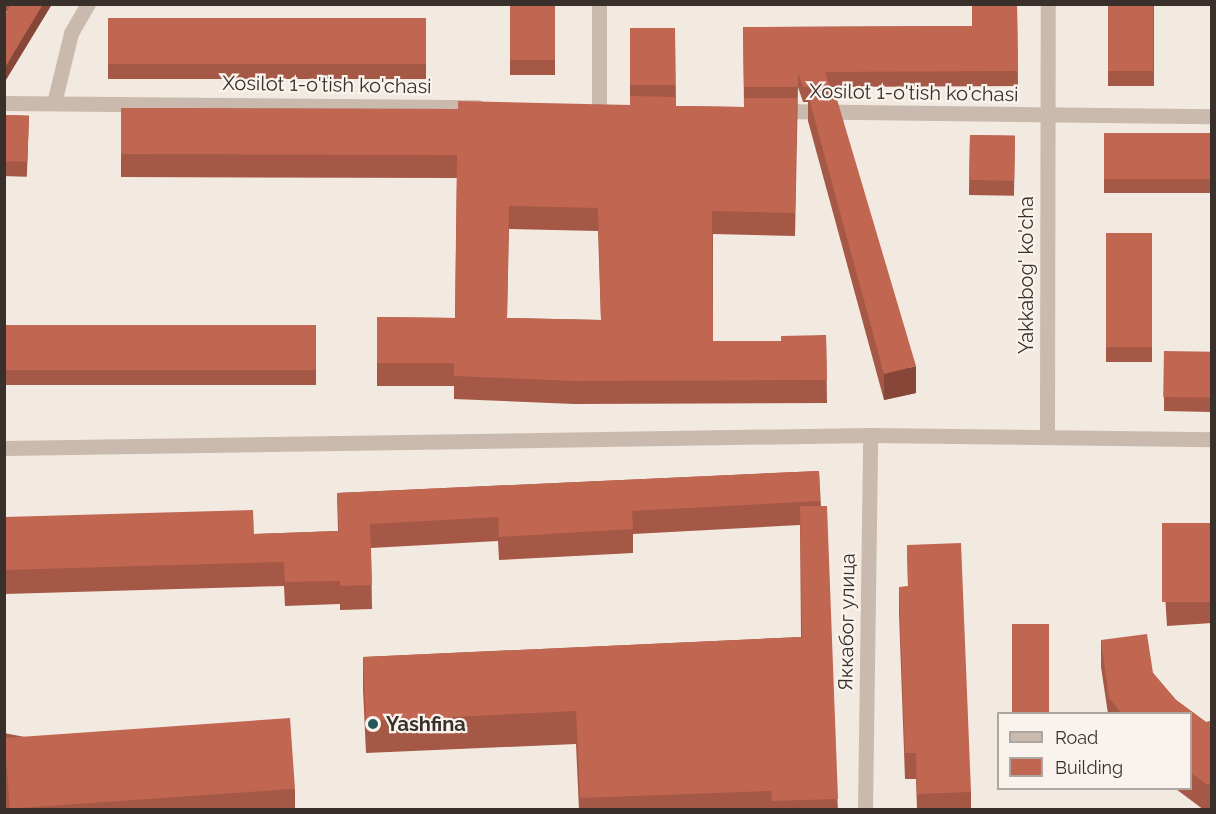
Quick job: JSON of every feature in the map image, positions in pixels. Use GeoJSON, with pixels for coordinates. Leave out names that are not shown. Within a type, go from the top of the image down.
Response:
{"type":"FeatureCollection","features":[{"type":"Feature","properties":{"kind":"street"},"geometry":{"type":"LineString","coordinates":[[54,103],[71,33],[88,4]]}},
{"type":"Feature","properties":{"kind":"street"},"geometry":{"type":"LineString","coordinates":[[599,4],[599,108]]}},
{"type":"Feature","properties":{"kind":"street","name":"Yakkabog' ko'cha"},"geometry":{"type":"LineString","coordinates":[[1047,435],[1048,4]]}},
{"type":"Feature","properties":{"kind":"street","name":"Xosilot 1-o'tish ko'chasi"},"geometry":{"type":"LineString","coordinates":[[4,103],[492,107]]}},
{"type":"Feature","properties":{"kind":"street","name":"Xosilot 1-o'tish ko'chasi"},"geometry":{"type":"LineString","coordinates":[[764,111],[1048,116]]}},
{"type":"Feature","properties":{"kind":"street"},"geometry":{"type":"LineString","coordinates":[[1048,116],[1212,116]]}},
{"type":"Feature","properties":{"kind":"street"},"geometry":{"type":"LineString","coordinates":[[4,448],[870,435],[1047,435],[1212,439]]}},
{"type":"Feature","properties":{"kind":"street","name":"Яккабог улица"},"geometry":{"type":"LineString","coordinates":[[865,810],[870,435]]}},
{"type":"Feature","properties":{"kind":"building"},"geometry":{"type":"Polygon","coordinates":[[[11,4],[43,4],[4,69],[4,17],[11,4]]]}},
{"type":"Feature","properties":{"kind":"building"},"geometry":{"type":"Polygon","coordinates":[[[510,4],[555,4],[555,60],[510,60],[510,4]]]}},
{"type":"Feature","properties":{"kind":"building"},"geometry":{"type":"Polygon","coordinates":[[[972,4],[1017,4],[1018,71],[825,72],[830,87],[803,87],[798,72],[798,87],[744,87],[743,27],[972,26],[972,4]]]}},
{"type":"Feature","properties":{"kind":"building"},"geometry":{"type":"Polygon","coordinates":[[[1108,4],[1153,4],[1153,71],[1108,71],[1108,4]]]}},
{"type":"Feature","properties":{"kind":"building"},"geometry":{"type":"Polygon","coordinates":[[[108,18],[426,18],[426,64],[108,64],[108,18]]]}},
{"type":"Feature","properties":{"kind":"building"},"geometry":{"type":"Polygon","coordinates":[[[630,28],[675,28],[675,85],[630,85],[630,28]]]}},
{"type":"Feature","properties":{"kind":"building"},"geometry":{"type":"Polygon","coordinates":[[[808,95],[836,96],[916,366],[884,374],[808,95]]]}},
{"type":"Feature","properties":{"kind":"building"},"geometry":{"type":"Polygon","coordinates":[[[630,96],[676,97],[676,106],[744,107],[744,98],[797,98],[795,213],[712,211],[713,341],[781,341],[781,336],[826,335],[827,380],[574,381],[454,376],[454,363],[377,363],[377,317],[455,318],[457,155],[121,154],[121,108],[458,109],[458,101],[630,105],[630,96]],[[509,206],[507,318],[601,320],[598,208],[509,206]]]}},
{"type":"Feature","properties":{"kind":"building"},"geometry":{"type":"Polygon","coordinates":[[[4,115],[29,116],[27,162],[4,161],[4,115]]]}},
{"type":"Feature","properties":{"kind":"building"},"geometry":{"type":"Polygon","coordinates":[[[1104,133],[1212,133],[1212,179],[1104,179],[1104,133]]]}},
{"type":"Feature","properties":{"kind":"building"},"geometry":{"type":"Polygon","coordinates":[[[970,135],[1015,136],[1014,181],[969,180],[970,135]]]}},
{"type":"Feature","properties":{"kind":"building"},"geometry":{"type":"Polygon","coordinates":[[[1106,233],[1152,233],[1152,347],[1106,347],[1106,233]]]}},
{"type":"Feature","properties":{"kind":"building"},"geometry":{"type":"Polygon","coordinates":[[[4,325],[316,325],[316,370],[4,370],[4,325]]]}},
{"type":"Feature","properties":{"kind":"building"},"geometry":{"type":"Polygon","coordinates":[[[1164,351],[1212,352],[1211,398],[1163,397],[1164,351]]]}},
{"type":"Feature","properties":{"kind":"building"},"geometry":{"type":"Polygon","coordinates":[[[819,471],[820,501],[632,511],[633,529],[499,537],[498,517],[370,524],[372,585],[340,586],[340,581],[285,582],[284,562],[4,570],[4,517],[253,510],[254,534],[339,531],[337,493],[819,471]]]}},
{"type":"Feature","properties":{"kind":"building"},"geometry":{"type":"Polygon","coordinates":[[[800,506],[827,506],[838,799],[772,801],[771,791],[580,798],[576,711],[366,721],[363,657],[802,637],[800,506]]]}},
{"type":"Feature","properties":{"kind":"building"},"geometry":{"type":"Polygon","coordinates":[[[1162,523],[1212,523],[1212,602],[1162,602],[1162,523]]]}},
{"type":"Feature","properties":{"kind":"building"},"geometry":{"type":"Polygon","coordinates":[[[961,543],[971,792],[917,794],[916,753],[905,753],[899,587],[908,586],[907,545],[961,543]]]}},
{"type":"Feature","properties":{"kind":"building"},"geometry":{"type":"Polygon","coordinates":[[[1012,624],[1049,624],[1049,712],[1012,712],[1012,624]]]}},
{"type":"Feature","properties":{"kind":"building"},"geometry":{"type":"Polygon","coordinates":[[[1147,634],[1153,673],[1176,700],[1206,722],[1212,721],[1212,784],[1206,784],[1192,774],[1192,712],[1120,712],[1109,698],[1101,640],[1147,634]]]}},
{"type":"Feature","properties":{"kind":"building"},"geometry":{"type":"Polygon","coordinates":[[[290,718],[295,789],[10,809],[5,738],[290,718]]]}},
{"type":"Feature","properties":{"kind":"place","name":"Yashfina"},"geometry":{"type":"Point","coordinates":[373,724]}}]}
